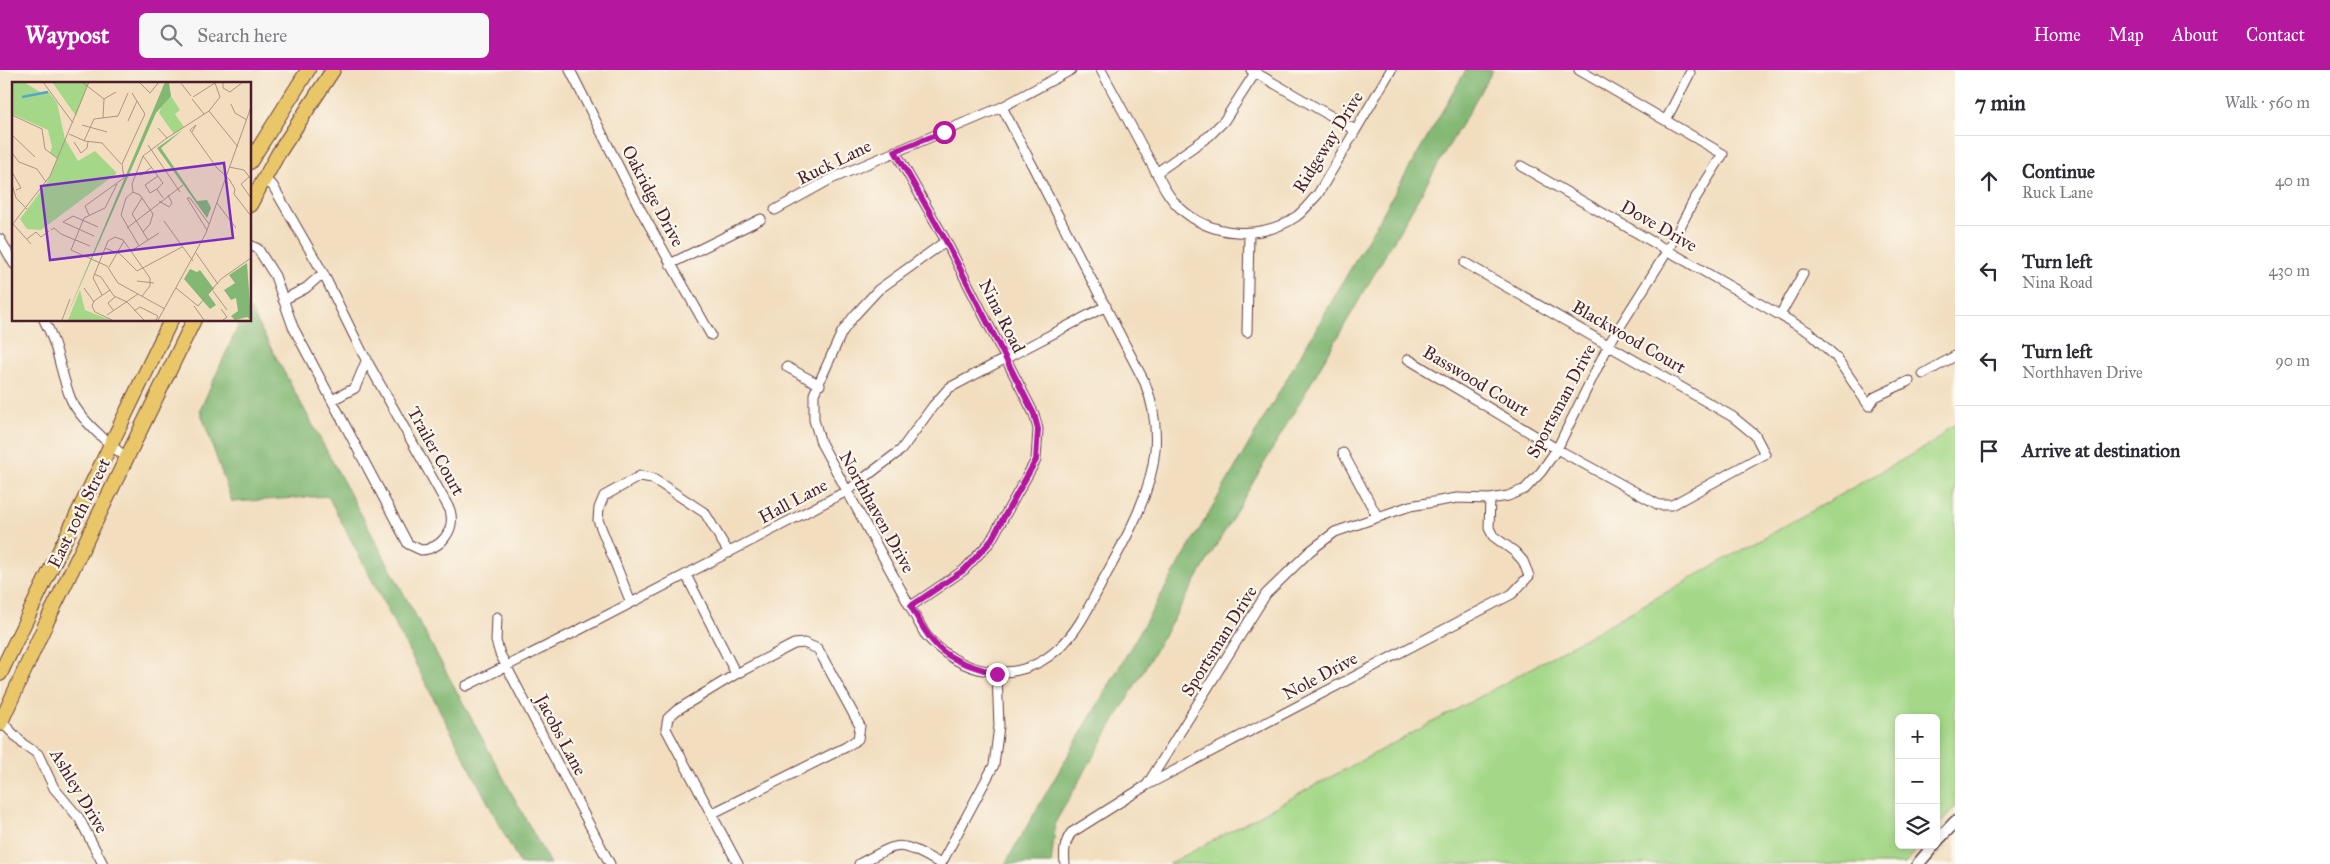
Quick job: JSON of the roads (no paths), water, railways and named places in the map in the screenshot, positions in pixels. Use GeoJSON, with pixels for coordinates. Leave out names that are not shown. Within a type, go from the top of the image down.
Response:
{"type":"FeatureCollection","features":[{"type":"Feature","properties":{"kind":"main road"},"geometry":{"type":"LineString","coordinates":[[251,160],[308,70]]}},
{"type":"Feature","properties":{"kind":"main road"},"geometry":{"type":"LineString","coordinates":[[251,203],[278,154],[333,70]]}},
{"type":"Feature","properties":{"kind":"main road","name":"East 10th Street"},"geometry":{"type":"LineString","coordinates":[[0,674],[172,321]]}},
{"type":"Feature","properties":{"kind":"main road","name":"East 10th Street"},"geometry":{"type":"LineString","coordinates":[[0,722],[47,621],[194,321]]}},
{"type":"Feature","properties":{"kind":"street","name":"Oakridge Drive"},"geometry":{"type":"LineString","coordinates":[[570,70],[639,207],[711,335]]}},
{"type":"Feature","properties":{"kind":"street","name":"Ruck Lane"},"geometry":{"type":"LineString","coordinates":[[775,210],[832,179],[1002,107],[1070,70]]}},
{"type":"Feature","properties":{"kind":"street","name":"Ridgeway Drive"},"geometry":{"type":"LineString","coordinates":[[1101,70],[1156,173],[1178,207],[1193,218],[1223,231],[1248,233],[1268,230],[1296,216],[1318,194],[1391,70]]}},
{"type":"Feature","properties":{"kind":"street","name":"Sportsman Drive"},"geometry":{"type":"LineString","coordinates":[[1147,786],[1266,594],[1310,551],[1335,532],[1410,506],[1457,498],[1490,499],[1508,496],[1525,489],[1542,472],[1557,449],[1610,344],[1668,250],[1693,202],[1723,154],[1579,70]]}},
{"type":"Feature","properties":{"kind":"street"},"geometry":{"type":"LineString","coordinates":[[1156,173],[1209,136],[1224,121],[1254,71],[1356,130]]}},
{"type":"Feature","properties":{"kind":"street"},"geometry":{"type":"LineString","coordinates":[[1666,120],[1690,74]]}},
{"type":"Feature","properties":{"kind":"street","name":"Northhaven Drive"},"geometry":{"type":"LineString","coordinates":[[946,241],[878,290],[842,332],[820,385],[814,394],[814,420],[821,443],[925,634],[947,656],[964,664],[997,674],[1028,668],[1044,660],[1059,649],[1077,626],[1132,529],[1151,475],[1155,449],[1151,399],[1128,347],[1002,107]]}},
{"type":"Feature","properties":{"kind":"street"},"geometry":{"type":"LineString","coordinates":[[261,143],[278,154]]}},
{"type":"Feature","properties":{"kind":"street","name":"Nina Road"},"geometry":{"type":"LineString","coordinates":[[895,151],[946,241],[1034,414],[1038,429],[1036,460],[990,542],[964,570],[911,606]]}},
{"type":"Feature","properties":{"kind":"street","name":"Dove Drive"},"geometry":{"type":"LineString","coordinates":[[1521,166],[1809,332],[1824,344],[1841,364],[1869,406],[1875,397],[1909,381]]}},
{"type":"Feature","properties":{"kind":"street","name":"Trailer Court"},"geometry":{"type":"LineString","coordinates":[[251,246],[258,249],[268,263],[293,327],[408,544],[421,550],[440,544],[452,524],[450,510],[366,359],[323,273],[273,186],[263,179]]}},
{"type":"Feature","properties":{"kind":"street"},"geometry":{"type":"LineString","coordinates":[[670,264],[761,219]]}},
{"type":"Feature","properties":{"kind":"street"},"geometry":{"type":"LineString","coordinates":[[1247,332],[1248,233]]}},
{"type":"Feature","properties":{"kind":"street"},"geometry":{"type":"LineString","coordinates":[[0,239],[12,260]]}},
{"type":"Feature","properties":{"kind":"street","name":"Blackwood Court"},"geometry":{"type":"LineString","coordinates":[[1465,263],[1610,344],[1733,417],[1755,435],[1764,454]]}},
{"type":"Feature","properties":{"kind":"street"},"geometry":{"type":"LineString","coordinates":[[283,300],[306,288],[323,273]]}},
{"type":"Feature","properties":{"kind":"street"},"geometry":{"type":"LineString","coordinates":[[1780,315],[1803,274]]}},
{"type":"Feature","properties":{"kind":"street","name":"Hall Lane"},"geometry":{"type":"LineString","coordinates":[[466,686],[631,604],[847,491],[901,450],[942,394],[1106,306]]}},
{"type":"Feature","properties":{"kind":"street"},"geometry":{"type":"LineString","coordinates":[[44,321],[56,345],[70,398],[97,434],[127,458]]}},
{"type":"Feature","properties":{"kind":"street"},"geometry":{"type":"LineString","coordinates":[[1923,374],[1955,356]]}},
{"type":"Feature","properties":{"kind":"street"},"geometry":{"type":"LineString","coordinates":[[332,400],[355,388],[366,359]]}},
{"type":"Feature","properties":{"kind":"street","name":"Basswood Court"},"geometry":{"type":"LineString","coordinates":[[1408,359],[1557,449],[1658,505],[1672,505],[1764,454]]}},
{"type":"Feature","properties":{"kind":"street"},"geometry":{"type":"LineString","coordinates":[[787,368],[820,385]]}},
{"type":"Feature","properties":{"kind":"street"},"geometry":{"type":"LineString","coordinates":[[1343,453],[1377,516]]}},
{"type":"Feature","properties":{"kind":"street"},"geometry":{"type":"LineString","coordinates":[[631,604],[598,520],[599,508],[604,496],[640,476],[652,478],[705,513],[729,553]]}},
{"type":"Feature","properties":{"kind":"street","name":"Nole Drive"},"geometry":{"type":"LineString","coordinates":[[1065,864],[1064,851],[1071,833],[1147,786],[1512,594],[1529,576],[1523,561],[1515,552],[1500,542],[1489,528],[1490,499]]}},
{"type":"Feature","properties":{"kind":"street"},"geometry":{"type":"LineString","coordinates":[[686,575],[736,674]]}},
{"type":"Feature","properties":{"kind":"street","name":"Jacobs Lane"},"geometry":{"type":"LineString","coordinates":[[497,618],[496,641],[506,665],[610,864]]}},
{"type":"Feature","properties":{"kind":"street"},"geometry":{"type":"LineString","coordinates":[[711,814],[846,747],[858,739],[860,726],[818,649],[804,643],[794,644],[736,674],[677,710],[668,718],[666,729],[711,814],[738,864]]}},
{"type":"Feature","properties":{"kind":"street"},"geometry":{"type":"LineString","coordinates":[[859,864],[891,847],[904,845],[941,864],[994,765],[999,726],[997,674]]}},
{"type":"Feature","properties":{"kind":"street","name":"Ashley Drive"},"geometry":{"type":"LineString","coordinates":[[0,722],[23,744],[38,754],[54,788],[79,818],[102,864]]}},
{"type":"Feature","properties":{"kind":"street"},"geometry":{"type":"LineString","coordinates":[[1940,838],[1955,822]]}},
{"type":"Feature","properties":{"kind":"street"},"geometry":{"type":"LineString","coordinates":[[1918,864],[1931,849]]}}]}
